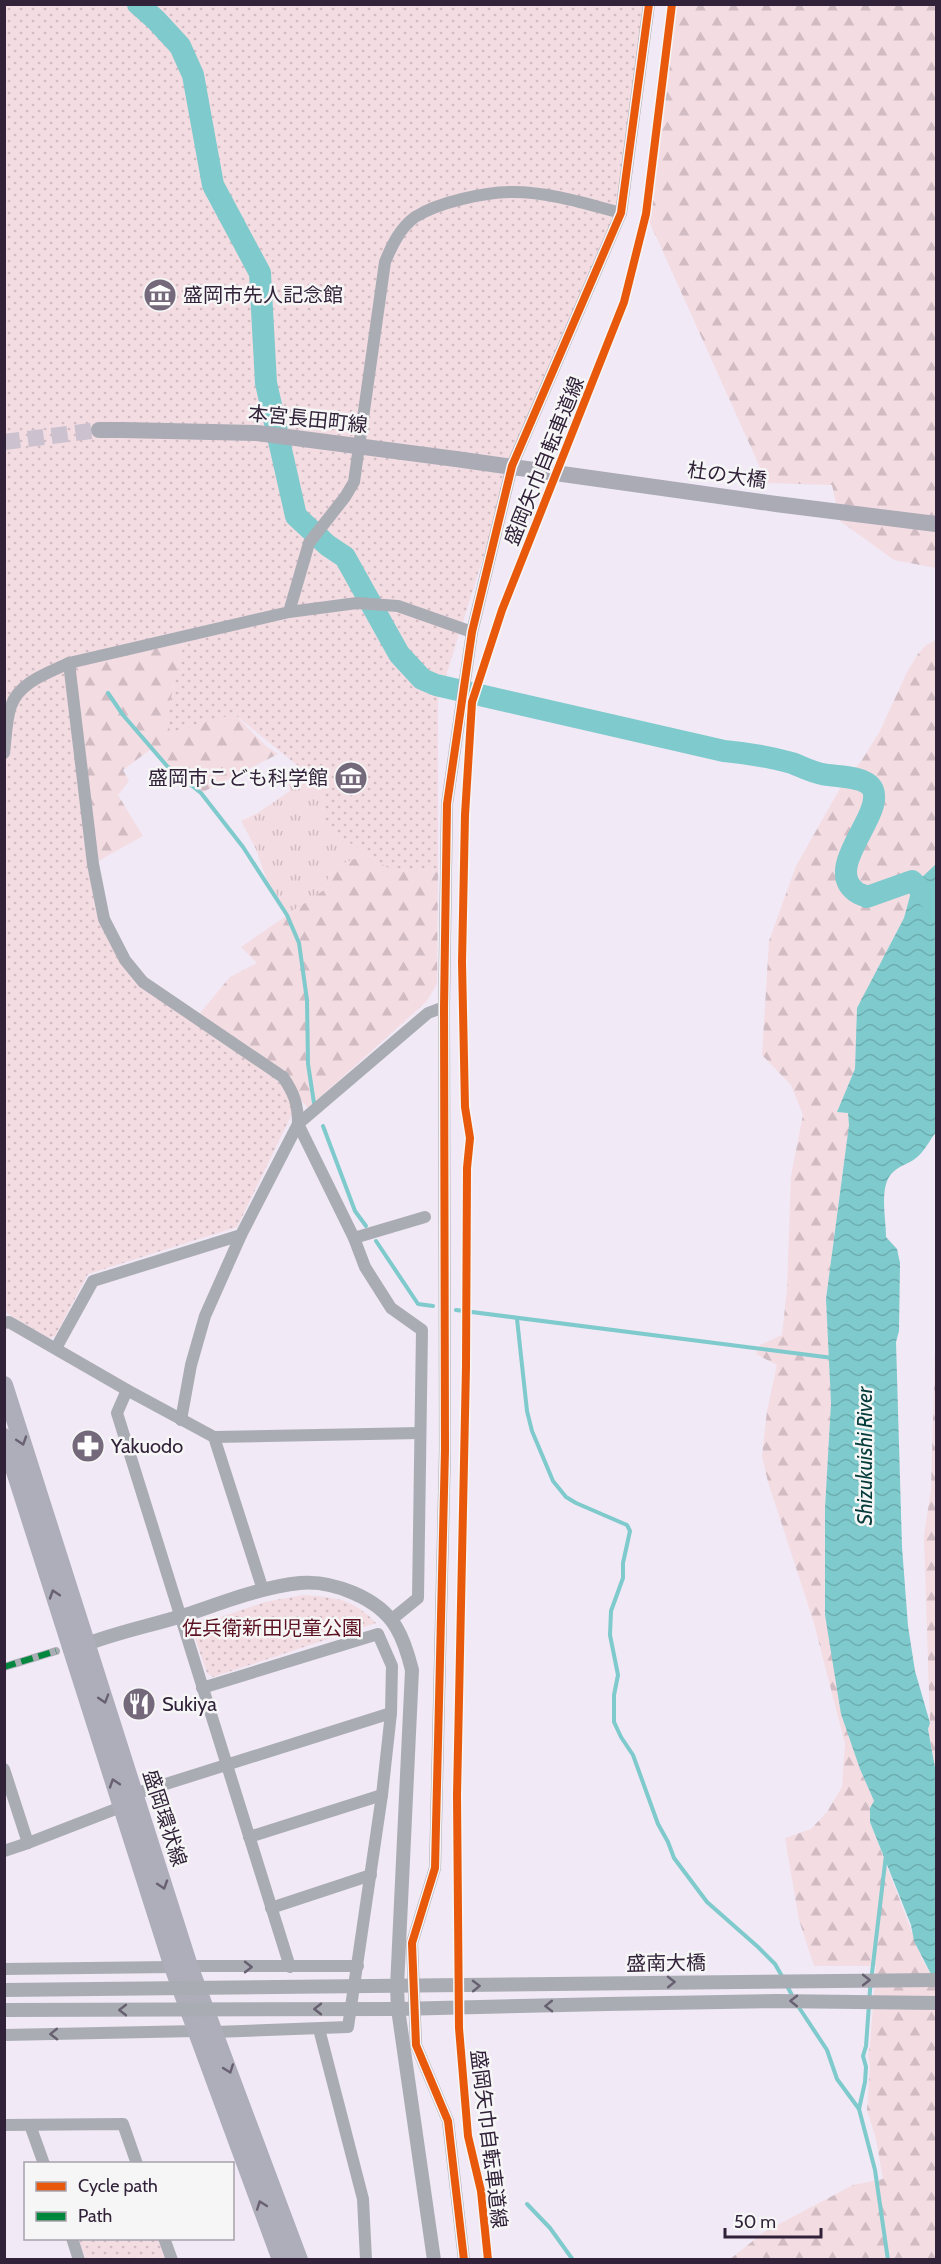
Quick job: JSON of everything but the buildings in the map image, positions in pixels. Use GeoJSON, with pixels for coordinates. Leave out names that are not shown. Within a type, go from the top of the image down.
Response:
{"type":"FeatureCollection","features":[{"type":"Feature","properties":{"kind":"main road","name":"本宮長田町線"},"geometry":{"type":"LineString","coordinates":[[99,430],[257,433],[512,466]]}},
{"type":"Feature","properties":{"kind":"main road","name":"杜の大橋"},"geometry":{"type":"LineString","coordinates":[[512,466],[776,504],[936,524]]}},
{"type":"Feature","properties":{"kind":"main road","name":"盛岡環状線"},"geometry":{"type":"LineString","coordinates":[[4,1385],[71,1648]]}},
{"type":"Feature","properties":{"kind":"main road","name":"盛岡環状線"},"geometry":{"type":"LineString","coordinates":[[4,1437],[71,1648],[127,1800],[181,1966],[299,2259]]}},
{"type":"Feature","properties":{"kind":"main road","name":"盛岡環状線"},"geometry":{"type":"LineString","coordinates":[[206,2032],[281,2259]]}},
{"type":"Feature","properties":{"kind":"street"},"geometry":{"type":"LineString","coordinates":[[464,2259],[448,2121],[416,2045],[412,1944],[435,1868],[445,1450],[444,1007],[447,804],[472,632],[512,466],[621,213],[649,4]]}},
{"type":"Feature","properties":{"kind":"street"},"geometry":{"type":"LineString","coordinates":[[289,612],[301,564],[314,535],[345,497],[354,482],[385,262],[402,229],[415,217],[434,208],[485,194],[513,192],[548,196],[621,213]]}},
{"type":"Feature","properties":{"kind":"street"},"geometry":{"type":"LineString","coordinates":[[4,753],[11,706],[21,689],[39,677],[69,663],[289,612],[357,603],[398,606],[472,632]]}},
{"type":"Feature","properties":{"kind":"street"},"geometry":{"type":"LineString","coordinates":[[69,663],[93,864],[104,919],[124,960],[143,982],[283,1077],[294,1093],[298,1108],[298,1124],[354,1238],[365,1267],[391,1308],[422,1330],[418,1598],[391,1620]]}},
{"type":"Feature","properties":{"kind":"street"},"geometry":{"type":"LineString","coordinates":[[181,1420],[191,1365],[205,1316],[241,1234],[298,1124],[429,1013],[444,1007]]}},
{"type":"Feature","properties":{"kind":"street"},"geometry":{"type":"LineString","coordinates":[[354,1238],[425,1217]]}},
{"type":"Feature","properties":{"kind":"street"},"geometry":{"type":"LineString","coordinates":[[56,1348],[93,1281],[241,1234]]}},
{"type":"Feature","properties":{"kind":"street"},"geometry":{"type":"LineString","coordinates":[[4,1323],[9,1322],[214,1437],[420,1433]]}},
{"type":"Feature","properties":{"kind":"street"},"geometry":{"type":"LineString","coordinates":[[127,1390],[117,1413],[290,1967]]}},
{"type":"Feature","properties":{"kind":"street"},"geometry":{"type":"LineString","coordinates":[[214,1437],[263,1590]]}},
{"type":"Feature","properties":{"kind":"street"},"geometry":{"type":"LineString","coordinates":[[4,1667],[263,1590],[301,1583],[338,1587],[356,1592],[373,1603],[391,1620],[405,1644],[412,1670],[397,1987],[398,2009],[434,2259]]}},
{"type":"Feature","properties":{"kind":"street"},"geometry":{"type":"LineString","coordinates":[[4,2035],[348,2027],[382,1795],[391,1713],[392,1666],[378,1634],[202,1688]]}},
{"type":"Feature","properties":{"kind":"street"},"geometry":{"type":"LineString","coordinates":[[4,1851],[28,1843],[127,1800],[228,1764],[391,1713]]}},
{"type":"Feature","properties":{"kind":"street"},"geometry":{"type":"LineString","coordinates":[[4,1769],[28,1843]]}},
{"type":"Feature","properties":{"kind":"street"},"geometry":{"type":"LineString","coordinates":[[249,1837],[382,1795]]}},
{"type":"Feature","properties":{"kind":"street"},"geometry":{"type":"LineString","coordinates":[[271,1908],[371,1875]]}},
{"type":"Feature","properties":{"kind":"street"},"geometry":{"type":"LineString","coordinates":[[4,1969],[358,1966]]}},
{"type":"Feature","properties":{"kind":"street","name":"盛南大橋"},"geometry":{"type":"LineString","coordinates":[[4,1990],[936,1980]]}},
{"type":"Feature","properties":{"kind":"street","name":"盛南大橋"},"geometry":{"type":"LineString","coordinates":[[4,2010],[398,2009],[776,2001],[936,2003]]}},
{"type":"Feature","properties":{"kind":"street"},"geometry":{"type":"LineString","coordinates":[[319,2029],[363,2199],[366,2259]]}},
{"type":"Feature","properties":{"kind":"street"},"geometry":{"type":"LineString","coordinates":[[4,2125],[123,2124],[137,2162]]}},
{"type":"Feature","properties":{"kind":"street"},"geometry":{"type":"LineString","coordinates":[[30,2125],[44,2162]]}},
{"type":"Feature","properties":{"kind":"street"},"geometry":{"type":"LineString","coordinates":[[73,2240],[79,2259]]}},
{"type":"Feature","properties":{"kind":"street"},"geometry":{"type":"LineString","coordinates":[[165,2240],[172,2259]]}},
{"type":"Feature","properties":{"kind":"green space"},"geometry":{"type":"Polygon","coordinates":[[[5,5],[648,5],[621,213],[512,466],[438,701],[438,869],[393,871],[324,826],[323,786],[234,714],[171,733],[166,720],[185,638],[67,667],[104,919],[143,982],[283,1077],[294,1093],[292,1114],[237,1227],[88,1274],[55,1336],[49,1338],[5,1312],[5,5]]]}},
{"type":"Feature","properties":{"kind":"green space"},"geometry":{"type":"Polygon","coordinates":[[[675,5],[936,5],[936,568],[894,560],[840,521],[832,485],[767,483],[646,214],[675,5]]]}},
{"type":"Feature","properties":{"kind":"green space"},"geometry":{"type":"Polygon","coordinates":[[[185,637],[166,720],[234,714],[266,746],[278,754],[201,793],[167,766],[151,749],[123,770],[129,781],[118,795],[143,836],[93,864],[67,667],[185,637]]]}},
{"type":"Feature","properties":{"kind":"green space"},"geometry":{"type":"Polygon","coordinates":[[[936,640],[936,864],[911,892],[904,918],[857,1008],[855,1069],[837,1112],[848,1113],[849,1125],[826,1299],[831,1403],[825,1508],[825,1615],[860,1769],[874,1801],[870,1822],[922,1959],[936,1984],[936,2259],[729,2260],[764,2232],[853,2185],[883,2179],[876,2139],[867,2110],[870,2067],[868,2055],[876,1966],[814,1966],[799,1920],[785,1838],[811,1829],[827,1812],[842,1787],[845,1744],[814,1623],[768,1482],[762,1456],[767,1411],[777,1365],[756,1354],[760,1345],[782,1335],[787,1290],[791,1176],[803,1115],[791,1085],[762,1055],[769,941],[796,866],[842,785],[862,760],[880,731],[907,672],[918,654],[926,645],[936,640]]]}},
{"type":"Feature","properties":{"kind":"green space"},"geometry":{"type":"Polygon","coordinates":[[[299,769],[323,786],[324,826],[367,854],[329,869],[327,888],[287,915],[269,887],[256,849],[241,821],[256,814],[290,791],[288,781],[299,769]]]}},
{"type":"Feature","properties":{"kind":"green space"},"geometry":{"type":"Polygon","coordinates":[[[367,854],[393,871],[438,869],[437,984],[426,1002],[308,1108],[294,1093],[196,1018],[230,977],[257,963],[241,947],[327,888],[329,869],[367,854]]]}},
{"type":"Feature","properties":{"kind":"green space"},"geometry":{"type":"Polygon","coordinates":[[[936,1318],[936,1773],[928,1729],[930,1723],[924,1536],[931,1489],[936,1318]]]}},
{"type":"Feature","properties":{"kind":"green space","name":"佐兵衛新田児童公園"},"geometry":{"type":"Polygon","coordinates":[[[303,1595],[325,1597],[351,1604],[376,1623],[213,1677],[207,1673],[192,1629],[197,1625],[265,1602],[303,1595]]]}},
{"type":"Feature","properties":{"kind":"green space"},"geometry":{"type":"Polygon","coordinates":[[[78,2240],[158,2240],[166,2259],[86,2259],[78,2240]]]}},
{"type":"Feature","properties":{"kind":"water","name":"Shizukuishi River"},"geometry":{"type":"Polygon","coordinates":[[[936,864],[936,1132],[919,1155],[892,1173],[886,1183],[884,1198],[886,1237],[897,1249],[900,1263],[899,1331],[896,1342],[902,1547],[908,1626],[915,1671],[930,1723],[928,1729],[936,1773],[936,1984],[914,1941],[911,1925],[870,1822],[870,1808],[874,1801],[841,1714],[825,1615],[825,1508],[831,1403],[826,1299],[849,1125],[848,1113],[837,1112],[855,1069],[857,1008],[904,918],[911,892],[919,880],[936,864]]]}},
{"type":"Feature","properties":{"kind":"waterway"},"geometry":{"type":"LineString","coordinates":[[138,4],[180,46],[193,75],[213,185],[260,273],[266,383],[296,516],[327,545],[345,557],[399,654],[422,679],[436,685],[724,751],[775,759],[818,773],[858,779],[870,785],[874,801],[850,855],[846,869],[847,881],[856,892],[867,897],[912,881],[936,905]]}},
{"type":"Feature","properties":{"kind":"waterway"},"geometry":{"type":"LineString","coordinates":[[108,693],[123,715],[167,766],[201,793],[243,847],[287,915],[299,943],[307,1000],[308,1064],[314,1103]]}},
{"type":"Feature","properties":{"kind":"waterway"},"geometry":{"type":"LineString","coordinates":[[323,1126],[355,1211],[366,1226]]}},
{"type":"Feature","properties":{"kind":"waterway"},"geometry":{"type":"LineString","coordinates":[[376,1241],[418,1304],[433,1306]]}},
{"type":"Feature","properties":{"kind":"waterway"},"geometry":{"type":"LineString","coordinates":[[456,1310],[833,1358]]}},
{"type":"Feature","properties":{"kind":"waterway"},"geometry":{"type":"LineString","coordinates":[[517,1319],[527,1411],[532,1431],[553,1481],[566,1497],[627,1525],[630,1531],[623,1563],[623,1578],[611,1611],[610,1635],[618,1675],[614,1695],[614,1722],[633,1755],[658,1824],[674,1858],[707,1902],[758,1947],[775,1964],[783,1978]]}},
{"type":"Feature","properties":{"kind":"waterway"},"geometry":{"type":"LineString","coordinates":[[859,2109],[865,2082],[866,2067],[863,2056],[866,2046],[870,1990],[886,1855]]}},
{"type":"Feature","properties":{"kind":"waterway"},"geometry":{"type":"LineString","coordinates":[[786,1984],[794,1999]]}},
{"type":"Feature","properties":{"kind":"waterway"},"geometry":{"type":"LineString","coordinates":[[798,2006],[827,2050],[837,2079],[859,2109],[875,2170],[888,2260]]}},
{"type":"Feature","properties":{"kind":"waterway"},"geometry":{"type":"LineString","coordinates":[[527,2204],[550,2228],[573,2260]]}},
{"type":"Feature","properties":{"kind":"tunnel"},"geometry":{"type":"LineString","coordinates":[[4,442],[99,430]]}},
{"type":"Feature","properties":{"kind":"marked path"},"geometry":{"type":"LineString","coordinates":[[4,1667],[56,1651]]}},
{"type":"Feature","properties":{"kind":"cycle path","name":"盛岡矢巾自転車道線"},"geometry":{"type":"LineString","coordinates":[[464,2260],[448,2121],[416,2045],[412,1943],[435,1868],[445,1450],[444,1007],[447,804],[472,632],[512,466],[621,213],[649,4]]}},
{"type":"Feature","properties":{"kind":"cycle path","name":"盛岡矢巾自転車道線"},"geometry":{"type":"LineString","coordinates":[[488,2260],[481,2191],[468,2136],[459,2028],[457,1795],[466,1367],[467,1168],[470,1138],[465,1107],[462,962],[465,815],[472,702],[502,610],[624,302],[646,214],[672,4]]}},
{"type":"Feature","properties":{"kind":"place","name":"盛岡市先人記念館"},"geometry":{"type":"Point","coordinates":[160,295]}},
{"type":"Feature","properties":{"kind":"place","name":"盛岡市こども科学館"},"geometry":{"type":"Point","coordinates":[351,778]}},
{"type":"Feature","properties":{"kind":"place","name":"Yakuodo"},"geometry":{"type":"Point","coordinates":[88,1446]}},
{"type":"Feature","properties":{"kind":"place","name":"Sukiya"},"geometry":{"type":"Point","coordinates":[139,1704]}}]}
